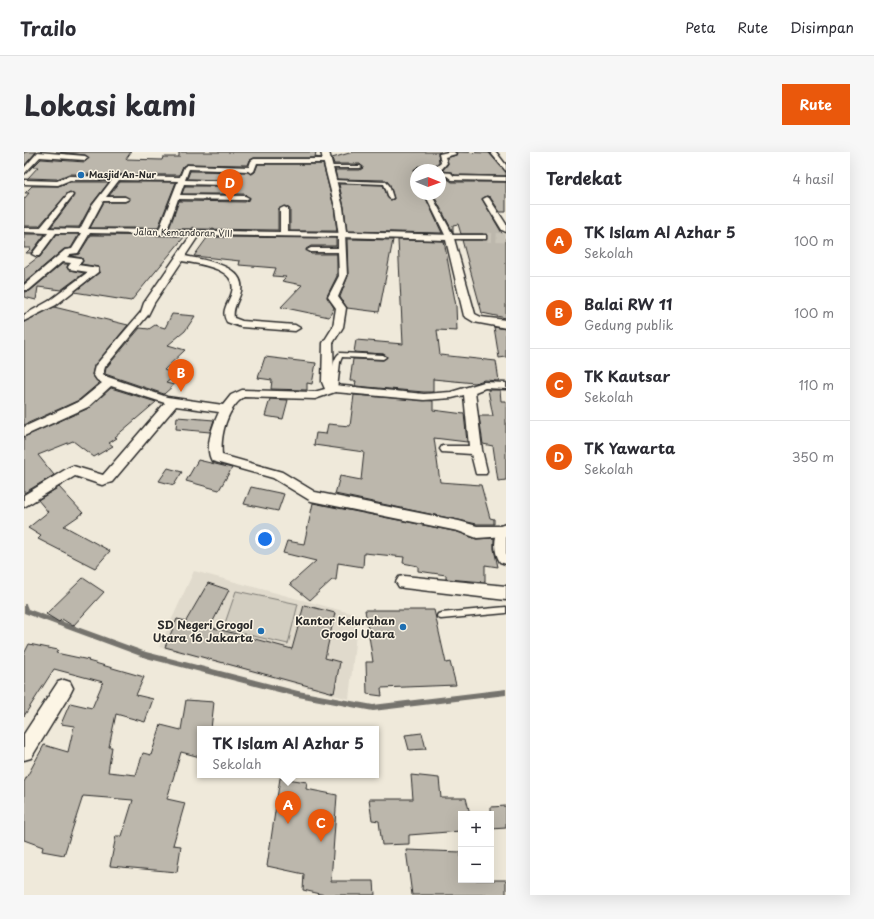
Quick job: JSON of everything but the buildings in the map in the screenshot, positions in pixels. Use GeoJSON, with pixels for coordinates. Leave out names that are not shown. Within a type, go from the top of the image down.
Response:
{"type":"FeatureCollection","features":[{"type":"Feature","properties":{"kind":"street"},"geometry":{"type":"LineString","coordinates":[[24,172],[40,154],[83,161],[89,152]]}},
{"type":"Feature","properties":{"kind":"street"},"geometry":{"type":"LineString","coordinates":[[325,152],[331,181],[339,207],[343,250],[343,276],[333,297],[341,308],[338,327],[328,343],[329,358],[327,382],[329,387],[334,389],[424,397],[452,395],[484,385],[506,386]]}},
{"type":"Feature","properties":{"kind":"street"},"geometry":{"type":"LineString","coordinates":[[443,164],[444,163],[441,155],[453,154],[451,152]]}},
{"type":"Feature","properties":{"kind":"street"},"geometry":{"type":"LineString","coordinates":[[493,152],[506,169]]}},
{"type":"Feature","properties":{"kind":"street"},"geometry":{"type":"LineString","coordinates":[[162,233],[187,167],[251,170],[254,161],[328,164]]}},
{"type":"Feature","properties":{"kind":"street"},"geometry":{"type":"LineString","coordinates":[[446,174],[449,174],[452,178],[506,179]]}},
{"type":"Feature","properties":{"kind":"street"},"geometry":{"type":"LineString","coordinates":[[24,182],[58,183],[71,175],[223,183]]}},
{"type":"Feature","properties":{"kind":"street"},"geometry":{"type":"LineString","coordinates":[[26,288],[68,252],[75,251],[102,199],[117,178]]}},
{"type":"Feature","properties":{"kind":"street"},"geometry":{"type":"LineString","coordinates":[[42,231],[70,195]]}},
{"type":"Feature","properties":{"kind":"street"},"geometry":{"type":"LineString","coordinates":[[176,198],[245,198]]}},
{"type":"Feature","properties":{"kind":"street"},"geometry":{"type":"LineString","coordinates":[[102,199],[125,199]]}},
{"type":"Feature","properties":{"kind":"street"},"geometry":{"type":"LineString","coordinates":[[487,199],[506,236]]}},
{"type":"Feature","properties":{"kind":"street"},"geometry":{"type":"LineString","coordinates":[[432,200],[454,237]]}},
{"type":"Feature","properties":{"kind":"street"},"geometry":{"type":"LineString","coordinates":[[439,200],[454,237],[470,316],[478,320],[506,324]]}},
{"type":"Feature","properties":{"kind":"street"},"geometry":{"type":"LineString","coordinates":[[284,209],[284,234]]}},
{"type":"Feature","properties":{"kind":"street","name":"Jalan Kemandoran VIII"},"geometry":{"type":"LineString","coordinates":[[24,230],[53,232],[454,237]]}},
{"type":"Feature","properties":{"kind":"street"},"geometry":{"type":"LineString","coordinates":[[36,254],[53,232]]}},
{"type":"Feature","properties":{"kind":"street"},"geometry":{"type":"LineString","coordinates":[[196,234],[149,303],[145,313],[100,366],[98,374],[100,378],[108,382],[172,403],[198,408],[225,409]]}},
{"type":"Feature","properties":{"kind":"street"},"geometry":{"type":"LineString","coordinates":[[454,237],[482,237]]}},
{"type":"Feature","properties":{"kind":"street"},"geometry":{"type":"LineString","coordinates":[[310,250],[343,250]]}},
{"type":"Feature","properties":{"kind":"street"},"geometry":{"type":"LineString","coordinates":[[180,258],[208,263],[229,273],[233,277],[237,286],[228,311],[230,320],[240,324],[295,328]]}},
{"type":"Feature","properties":{"kind":"street"},"geometry":{"type":"LineString","coordinates":[[24,318],[34,314],[63,296],[95,270],[72,267],[78,262],[60,259]]}},
{"type":"Feature","properties":{"kind":"street"},"geometry":{"type":"LineString","coordinates":[[24,432],[84,404],[108,382]]}},
{"type":"Feature","properties":{"kind":"street"},"geometry":{"type":"LineString","coordinates":[[334,389],[315,396],[242,393],[234,398],[225,409],[214,449],[216,458],[277,475],[311,496],[459,526],[477,532],[506,531],[503,541],[506,557]]}},
{"type":"Feature","properties":{"kind":"street"},"geometry":{"type":"LineString","coordinates":[[469,390],[476,450],[481,471]]}},
{"type":"Feature","properties":{"kind":"street"},"geometry":{"type":"LineString","coordinates":[[24,502],[73,471],[102,480],[107,479],[172,403]]}},
{"type":"Feature","properties":{"kind":"street"},"geometry":{"type":"LineString","coordinates":[[446,449],[476,450]]}},
{"type":"Feature","properties":{"kind":"street"},"geometry":{"type":"LineString","coordinates":[[404,582],[506,593]]}},
{"type":"Feature","properties":{"kind":"street"},"geometry":{"type":"LineString","coordinates":[[24,751],[64,688]]}},
{"type":"Feature","properties":{"kind":"lane"},"geometry":{"type":"LineString","coordinates":[[328,164],[360,167]]}},
{"type":"Feature","properties":{"kind":"lane"},"geometry":{"type":"LineString","coordinates":[[331,181],[385,183],[391,198]]}},
{"type":"Feature","properties":{"kind":"lane"},"geometry":{"type":"LineString","coordinates":[[334,389],[337,362],[340,355],[383,357]]}},
{"type":"Feature","properties":{"kind":"lane"},"geometry":{"type":"LineString","coordinates":[[440,616],[506,610]]}},
{"type":"Feature","properties":{"kind":"shaded area","name":"SD Negeri Grogol Utara 16 Jakarta"},"geometry":{"type":"Polygon","coordinates":[[[194,571],[358,615],[349,699],[159,647],[194,571]]]}},
{"type":"Feature","properties":{"kind":"shaded area"},"geometry":{"type":"Polygon","coordinates":[[[236,591],[298,604],[288,644],[223,629],[236,591]]]}},
{"type":"Feature","properties":{"kind":"waterway"},"geometry":{"type":"LineString","coordinates":[[24,606],[25,611],[146,655],[298,694],[373,708],[506,692]]}},
{"type":"Feature","properties":{"kind":"tunnel"},"geometry":{"type":"LineString","coordinates":[[483,237],[505,238]]}},
{"type":"Feature","properties":{"kind":"place","name":"Masjid An-Nur"},"geometry":{"type":"Point","coordinates":[81,175]}},
{"type":"Feature","properties":{"kind":"place","name":"TK Yawarta"},"geometry":{"type":"Point","coordinates":[230,202]}},
{"type":"Feature","properties":{"kind":"place","name":"Balai RW 11"},"geometry":{"type":"Point","coordinates":[181,392]}},
{"type":"Feature","properties":{"kind":"place","name":"Kantor Kelurahan Grogol Utara"},"geometry":{"type":"Point","coordinates":[403,627]}},
{"type":"Feature","properties":{"kind":"place","name":"SD Negeri Grogol Utara 16 Jakarta"},"geometry":{"type":"Point","coordinates":[261,631]}},
{"type":"Feature","properties":{"kind":"place","name":"TK Islam Al Azhar 5"},"geometry":{"type":"Point","coordinates":[288,824]}},
{"type":"Feature","properties":{"kind":"place","name":"TK Kautsar"},"geometry":{"type":"Point","coordinates":[321,842]}}]}
